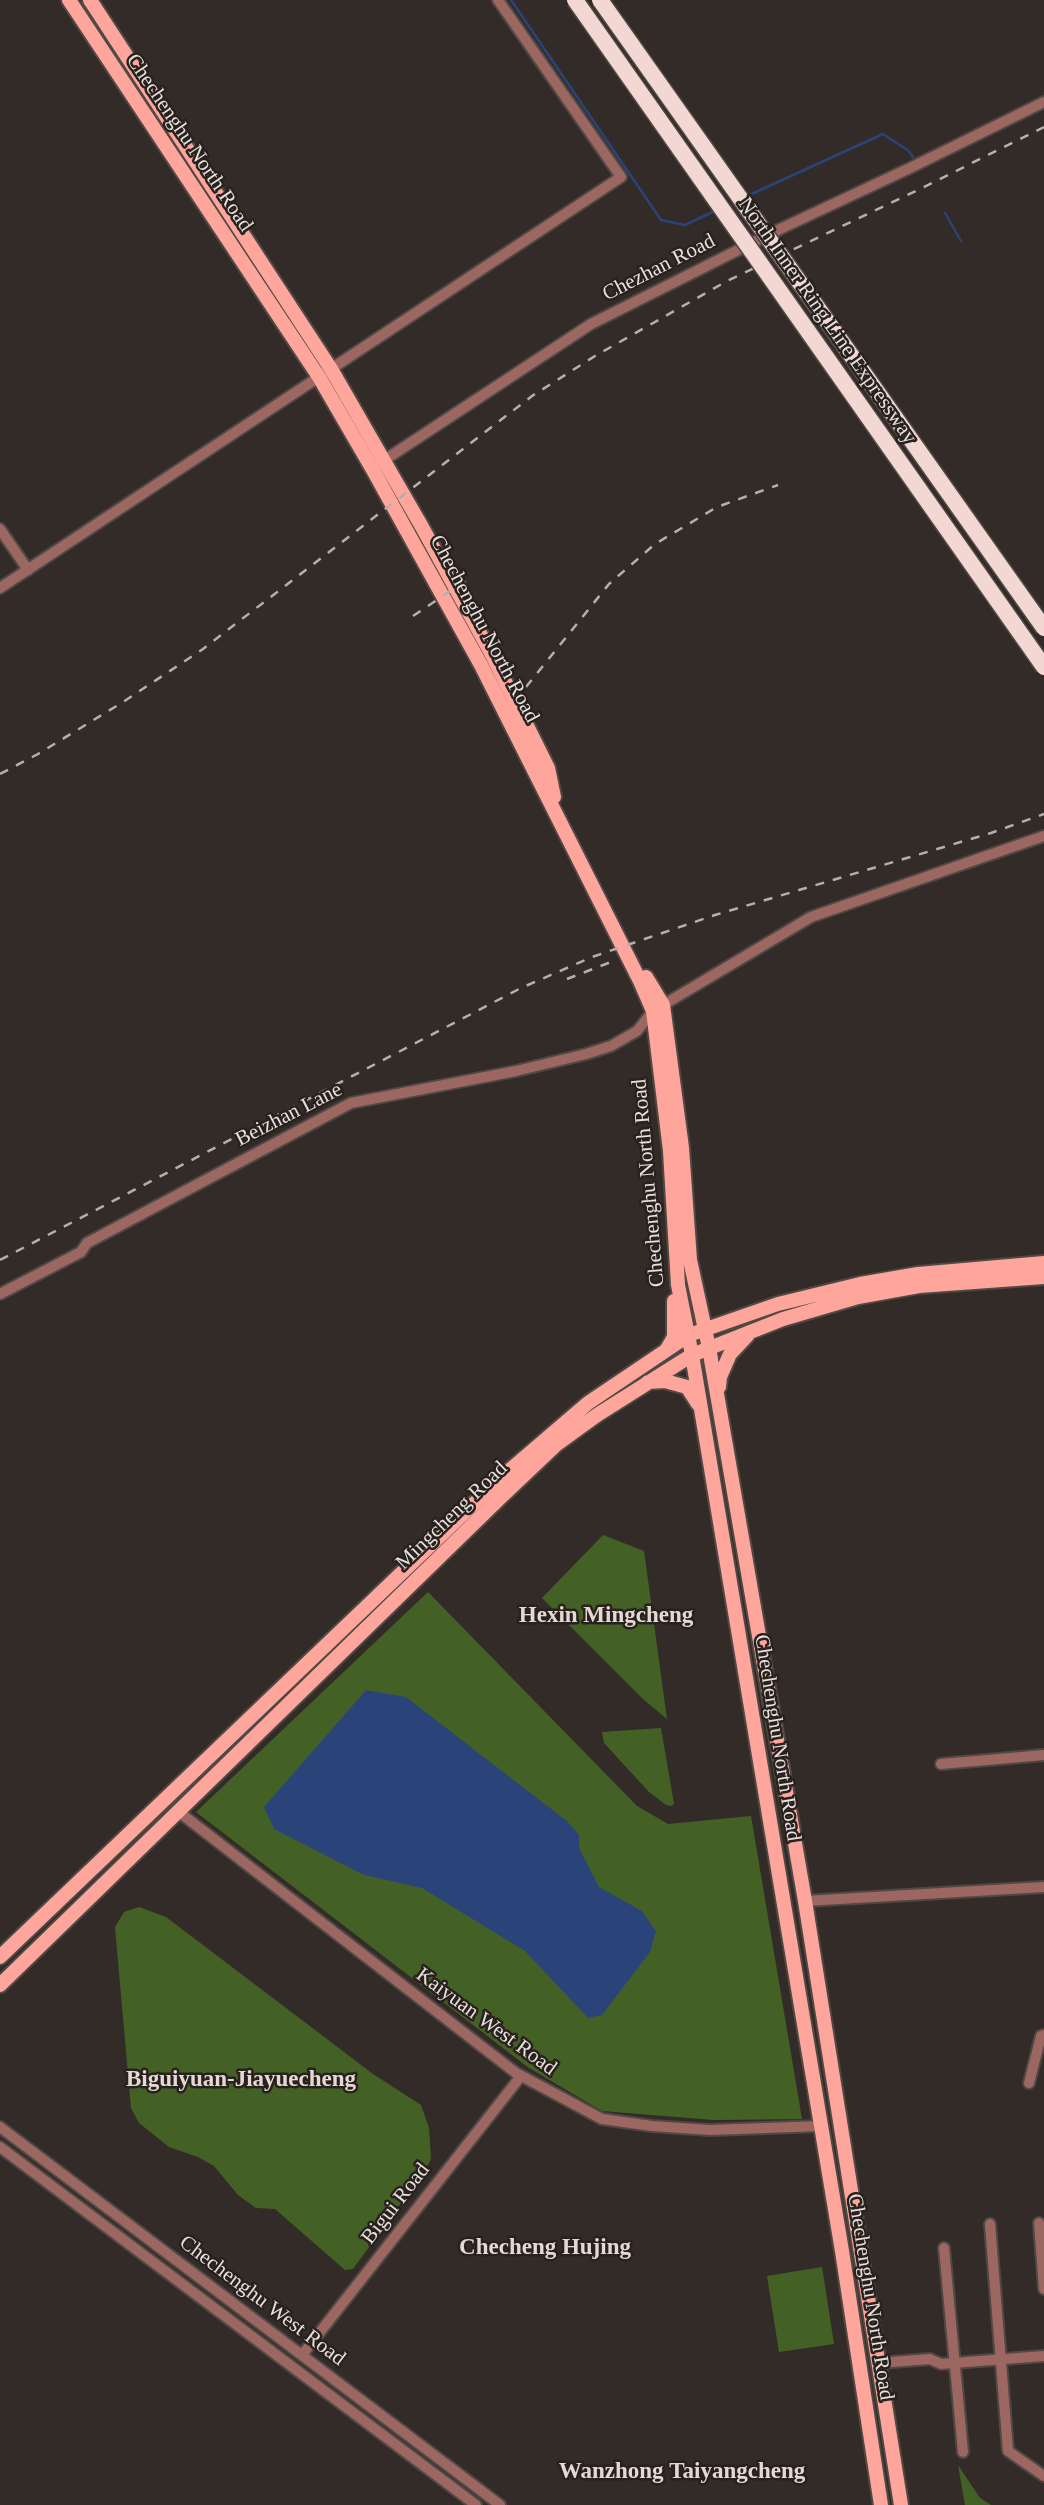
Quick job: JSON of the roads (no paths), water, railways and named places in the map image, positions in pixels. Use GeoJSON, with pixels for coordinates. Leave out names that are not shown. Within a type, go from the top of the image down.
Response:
{"type":"FeatureCollection","features":[{"type":"Feature","properties":{"kind":"highway","name":"North Inner Ring Line Expressway"},"geometry":{"type":"LineString","coordinates":[[575,0],[1044,667]]}},
{"type":"Feature","properties":{"kind":"highway","name":"North Inner Ring Line Expressway"},"geometry":{"type":"LineString","coordinates":[[600,0],[1044,628]]}},
{"type":"Feature","properties":{"kind":"main road","name":"Chechenghu North Road"},"geometry":{"type":"LineString","coordinates":[[69,0],[325,373],[383,461],[422,527],[492,655],[548,768],[554,798],[646,977],[658,1008],[682,1148],[690,1260],[709,1348],[805,1900],[901,2505]]}},
{"type":"Feature","properties":{"kind":"main road","name":"Chechenghu North Road"},"geometry":{"type":"LineString","coordinates":[[90,0],[325,373],[481,665],[640,981],[658,1008],[678,1284],[821,2126],[881,2505]]}},
{"type":"Feature","properties":{"kind":"main road"},"geometry":{"type":"LineString","coordinates":[[666,1351],[674,1337],[675,1320],[665,1160],[670,1151]]}},
{"type":"Feature","properties":{"kind":"main road","name":"Mingcheng Road"},"geometry":{"type":"LineString","coordinates":[[0,1956],[504,1475],[588,1403],[688,1335],[778,1304],[860,1284],[918,1274],[1044,1263]]}},
{"type":"Feature","properties":{"kind":"main road","name":"Mingcheng Road"},"geometry":{"type":"LineString","coordinates":[[0,1985],[558,1444],[646,1382],[709,1348],[752,1331],[858,1297],[919,1286],[1044,1277]]}},
{"type":"Feature","properties":{"kind":"main road"},"geometry":{"type":"LineString","coordinates":[[698,1298],[710,1310],[724,1318],[741,1316]]}},
{"type":"Feature","properties":{"kind":"main road"},"geometry":{"type":"LineString","coordinates":[[718,1402],[720,1377],[730,1354],[752,1331]]}},
{"type":"Feature","properties":{"kind":"main road"},"geometry":{"type":"LineString","coordinates":[[646,1382],[665,1381],[687,1387],[701,1407]]}},
{"type":"Feature","properties":{"kind":"street"},"geometry":{"type":"LineString","coordinates":[[0,588],[621,177],[499,0]]}},
{"type":"Feature","properties":{"kind":"street","name":"Chezhan Road"},"geometry":{"type":"LineString","coordinates":[[383,461],[591,324],[780,229],[1044,102]]}},
{"type":"Feature","properties":{"kind":"street"},"geometry":{"type":"LineString","coordinates":[[0,529],[27,570]]}},
{"type":"Feature","properties":{"kind":"street","name":"Beizhan Lane"},"geometry":{"type":"LineString","coordinates":[[0,1294],[81,1252],[87,1243],[351,1103],[516,1071],[586,1055],[611,1046],[637,1031],[658,1008],[811,917],[1044,836]]}},
{"type":"Feature","properties":{"kind":"street"},"geometry":{"type":"LineString","coordinates":[[941,1764],[1044,1755]]}},
{"type":"Feature","properties":{"kind":"street","name":"Kaiyuan West Road"},"geometry":{"type":"LineString","coordinates":[[179,1812],[521,2076],[602,2119],[710,2130],[821,2126]]}},
{"type":"Feature","properties":{"kind":"street"},"geometry":{"type":"LineString","coordinates":[[805,1900],[1044,1887]]}},
{"type":"Feature","properties":{"kind":"street"},"geometry":{"type":"LineString","coordinates":[[1029,2083],[1041,2036],[1044,2035]]}},
{"type":"Feature","properties":{"kind":"street","name":"Bigui Road"},"geometry":{"type":"LineString","coordinates":[[302,2356],[521,2076]]}},
{"type":"Feature","properties":{"kind":"street","name":"Chechenghu West Road"},"geometry":{"type":"LineString","coordinates":[[0,2127],[500,2505]]}},
{"type":"Feature","properties":{"kind":"street","name":"Chechenghu West Road"},"geometry":{"type":"LineString","coordinates":[[0,2147],[476,2505]]}},
{"type":"Feature","properties":{"kind":"street"},"geometry":{"type":"LineString","coordinates":[[1039,2223],[1044,2288]]}},
{"type":"Feature","properties":{"kind":"street"},"geometry":{"type":"LineString","coordinates":[[990,2224],[1008,2451],[1044,2476]]}},
{"type":"Feature","properties":{"kind":"street"},"geometry":{"type":"LineString","coordinates":[[944,2248],[963,2452]]}},
{"type":"Feature","properties":{"kind":"street"},"geometry":{"type":"LineString","coordinates":[[879,2363],[930,2359],[941,2364],[1044,2356]]}},
{"type":"Feature","properties":{"kind":"water"},"geometry":{"type":"Polygon","coordinates":[[[366,1690],[406,1697],[568,1822],[579,1835],[579,1848],[599,1887],[642,1911],[656,1931],[650,1952],[602,2015],[588,2018],[525,1951],[422,1888],[364,1875],[274,1829],[264,1807],[366,1690]]]}},
{"type":"Feature","properties":{"kind":"waterway"},"geometry":{"type":"LineString","coordinates":[[511,0],[661,220],[685,225],[717,210]]}},
{"type":"Feature","properties":{"kind":"waterway"},"geometry":{"type":"LineString","coordinates":[[745,197],[883,134],[909,151],[913,157]]}},
{"type":"Feature","properties":{"kind":"waterway"},"geometry":{"type":"LineString","coordinates":[[945,213],[961,241]]}},
{"type":"Feature","properties":{"kind":"railway"},"geometry":{"type":"LineString","coordinates":[[0,774],[123,702],[203,649],[532,396],[595,356],[727,281],[1044,127]]}},
{"type":"Feature","properties":{"kind":"railway"},"geometry":{"type":"LineString","coordinates":[[526,687],[609,584],[655,544],[717,507],[778,485]]}},
{"type":"Feature","properties":{"kind":"railway"},"geometry":{"type":"LineString","coordinates":[[413,616],[471,577]]}},
{"type":"Feature","properties":{"kind":"railway"},"geometry":{"type":"LineString","coordinates":[[0,1260],[521,988],[592,957],[715,915],[991,833],[1044,814]]}},
{"type":"Feature","properties":{"kind":"railway"},"geometry":{"type":"LineString","coordinates":[[567,979],[616,960]]}},
{"type":"Feature","properties":{"kind":"district","name":"Hexin Mingcheng"},"geometry":{"type":"Point","coordinates":[606,1616]}},
{"type":"Feature","properties":{"kind":"district","name":"Biguiyuan-Jiayuecheng"},"geometry":{"type":"Point","coordinates":[241,2080]}},
{"type":"Feature","properties":{"kind":"district","name":"Checheng Hujing"},"geometry":{"type":"Point","coordinates":[545,2248]}},
{"type":"Feature","properties":{"kind":"district","name":"Wanzhong Taiyangcheng"},"geometry":{"type":"Point","coordinates":[682,2472]}}]}
